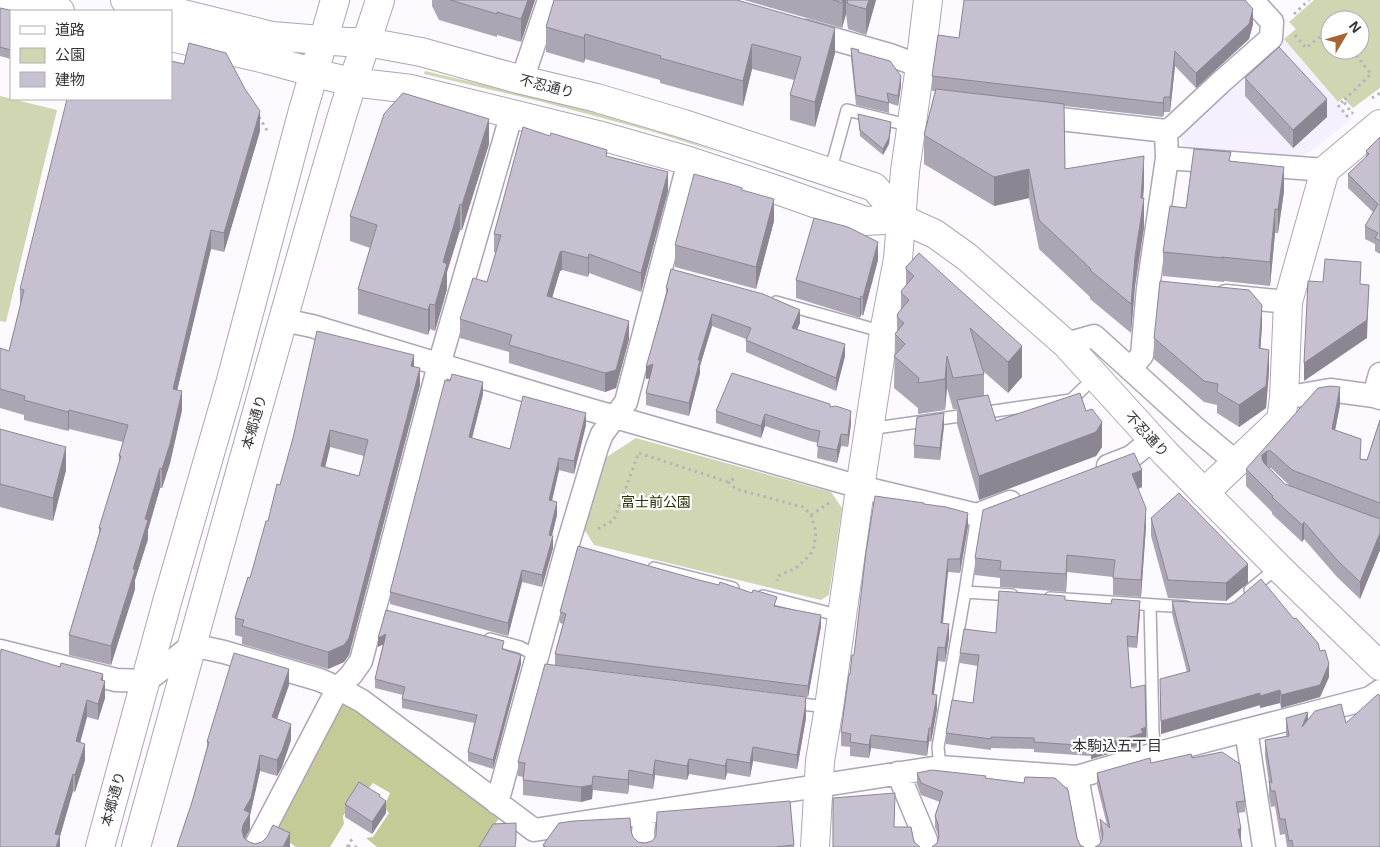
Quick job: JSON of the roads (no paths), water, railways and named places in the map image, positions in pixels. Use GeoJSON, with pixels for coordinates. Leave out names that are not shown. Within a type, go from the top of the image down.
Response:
{"type":"FeatureCollection","features":[{"type":"Feature","properties":{"kind":"main road"},"geometry":{"type":"LineString","coordinates":[[11,0],[56,10]]}},
{"type":"Feature","properties":{"kind":"main road","name":"不忍通り"},"geometry":{"type":"LineString","coordinates":[[125,0],[167,10]]}},
{"type":"Feature","properties":{"kind":"main road","name":"本郷通り"},"geometry":{"type":"LineString","coordinates":[[100,847],[166,602],[230,384],[335,0]]}},
{"type":"Feature","properties":{"kind":"main road","name":"本郷通り"},"geometry":{"type":"LineString","coordinates":[[136,847],[283,320],[352,82],[380,0]]}},
{"type":"Feature","properties":{"kind":"main road"},"geometry":{"type":"LineString","coordinates":[[815,847],[820,761],[860,486],[884,332],[898,259],[905,171],[921,111],[920,66],[928,0]]}},
{"type":"Feature","properties":{"kind":"main road","name":"不忍通り"},"geometry":{"type":"LineString","coordinates":[[172,11],[272,36],[367,42],[421,52],[522,80],[597,98],[684,124],[874,188],[902,219],[935,234],[967,257],[1066,344],[1152,440],[1380,666]]}},
{"type":"Feature","properties":{"kind":"main road","name":"不忍通り"},"geometry":{"type":"LineString","coordinates":[[172,37],[352,82],[411,89],[512,113],[689,161],[780,190],[865,221],[902,219]]}},
{"type":"Feature","properties":{"kind":"main road"},"geometry":{"type":"LineString","coordinates":[[1204,493],[1281,420],[1284,398],[1288,302],[1325,170],[1380,124]]}},
{"type":"Feature","properties":{"kind":"street"},"geometry":{"type":"LineString","coordinates":[[522,80],[549,0]]}},
{"type":"Feature","properties":{"kind":"street"},"geometry":{"type":"LineString","coordinates":[[1013,114],[1166,131],[1173,127],[1271,38],[1272,22],[1252,0]]}},
{"type":"Feature","properties":{"kind":"street"},"geometry":{"type":"LineString","coordinates":[[786,26],[890,55],[920,66]]}},
{"type":"Feature","properties":{"kind":"street"},"geometry":{"type":"LineString","coordinates":[[255,847],[338,688],[351,676],[361,661],[379,609],[439,365],[512,113]]}},
{"type":"Feature","properties":{"kind":"street"},"geometry":{"type":"LineString","coordinates":[[1130,369],[1142,355],[1157,289],[1167,158],[1166,131]]}},
{"type":"Feature","properties":{"kind":"street"},"geometry":{"type":"LineString","coordinates":[[1167,158],[1325,170]]}},
{"type":"Feature","properties":{"kind":"street"},"geometry":{"type":"LineString","coordinates":[[497,803],[572,548],[602,434],[626,402],[665,272],[689,161]]}},
{"type":"Feature","properties":{"kind":"street"},"geometry":{"type":"LineString","coordinates":[[1207,294],[1288,302]]}},
{"type":"Feature","properties":{"kind":"street"},"geometry":{"type":"LineString","coordinates":[[283,320],[312,326],[615,417],[860,486],[977,515],[1032,494]]}},
{"type":"Feature","properties":{"kind":"street"},"geometry":{"type":"LineString","coordinates":[[1066,344],[1094,336],[1237,463]]}},
{"type":"Feature","properties":{"kind":"street"},"geometry":{"type":"LineString","coordinates":[[1284,398],[1330,390],[1377,397],[1380,374]]}},
{"type":"Feature","properties":{"kind":"street"},"geometry":{"type":"LineString","coordinates":[[1087,474],[1131,457],[1152,440]]}},
{"type":"Feature","properties":{"kind":"street"},"geometry":{"type":"LineString","coordinates":[[0,651],[116,680],[146,681],[192,645],[224,652],[320,680],[362,701],[497,803],[533,838],[645,813],[940,767],[1077,778],[1155,754],[1370,698],[1380,691]]}},
{"type":"Feature","properties":{"kind":"street"},"geometry":{"type":"LineString","coordinates":[[1246,730],[1264,847]]}},
{"type":"Feature","properties":{"kind":"street"},"geometry":{"type":"LineString","coordinates":[[898,773],[926,840],[926,847]]}},
{"type":"Feature","properties":{"kind":"street"},"geometry":{"type":"LineString","coordinates":[[1077,778],[1090,847]]}},
{"type":"Feature","properties":{"kind":"street"},"geometry":{"type":"LineString","coordinates":[[644,847],[645,813]]}},
{"type":"Feature","properties":{"kind":"lane"},"geometry":{"type":"LineString","coordinates":[[830,172],[847,110],[921,111]]}},
{"type":"Feature","properties":{"kind":"lane"},"geometry":{"type":"LineString","coordinates":[[766,299],[884,332]]}},
{"type":"Feature","properties":{"kind":"lane"},"geometry":{"type":"LineString","coordinates":[[869,429],[1071,400],[1095,378]]}},
{"type":"Feature","properties":{"kind":"lane"},"geometry":{"type":"LineString","coordinates":[[940,767],[938,747],[977,515]]}},
{"type":"Feature","properties":{"kind":"lane"},"geometry":{"type":"LineString","coordinates":[[642,565],[841,616]]}},
{"type":"Feature","properties":{"kind":"lane"},"geometry":{"type":"LineString","coordinates":[[1244,595],[1278,567]]}},
{"type":"Feature","properties":{"kind":"lane"},"geometry":{"type":"LineString","coordinates":[[965,592],[1021,596]]}},
{"type":"Feature","properties":{"kind":"lane"},"geometry":{"type":"LineString","coordinates":[[1041,597],[1200,608]]}},
{"type":"Feature","properties":{"kind":"lane"},"geometry":{"type":"LineString","coordinates":[[1150,606],[1155,754]]}},
{"type":"Feature","properties":{"kind":"lane"},"geometry":{"type":"LineString","coordinates":[[475,635],[520,647],[538,666]]}},
{"type":"Feature","properties":{"kind":"lane"},"geometry":{"type":"LineString","coordinates":[[777,701],[829,708]]}},
{"type":"Feature","properties":{"kind":"district","name":"本駒込五丁目"},"geometry":{"type":"Point","coordinates":[1117,746]}},
{"type":"Feature","properties":{"kind":"park label","name":"富士前公園"},"geometry":{"type":"Point","coordinates":[656,502]}}]}
